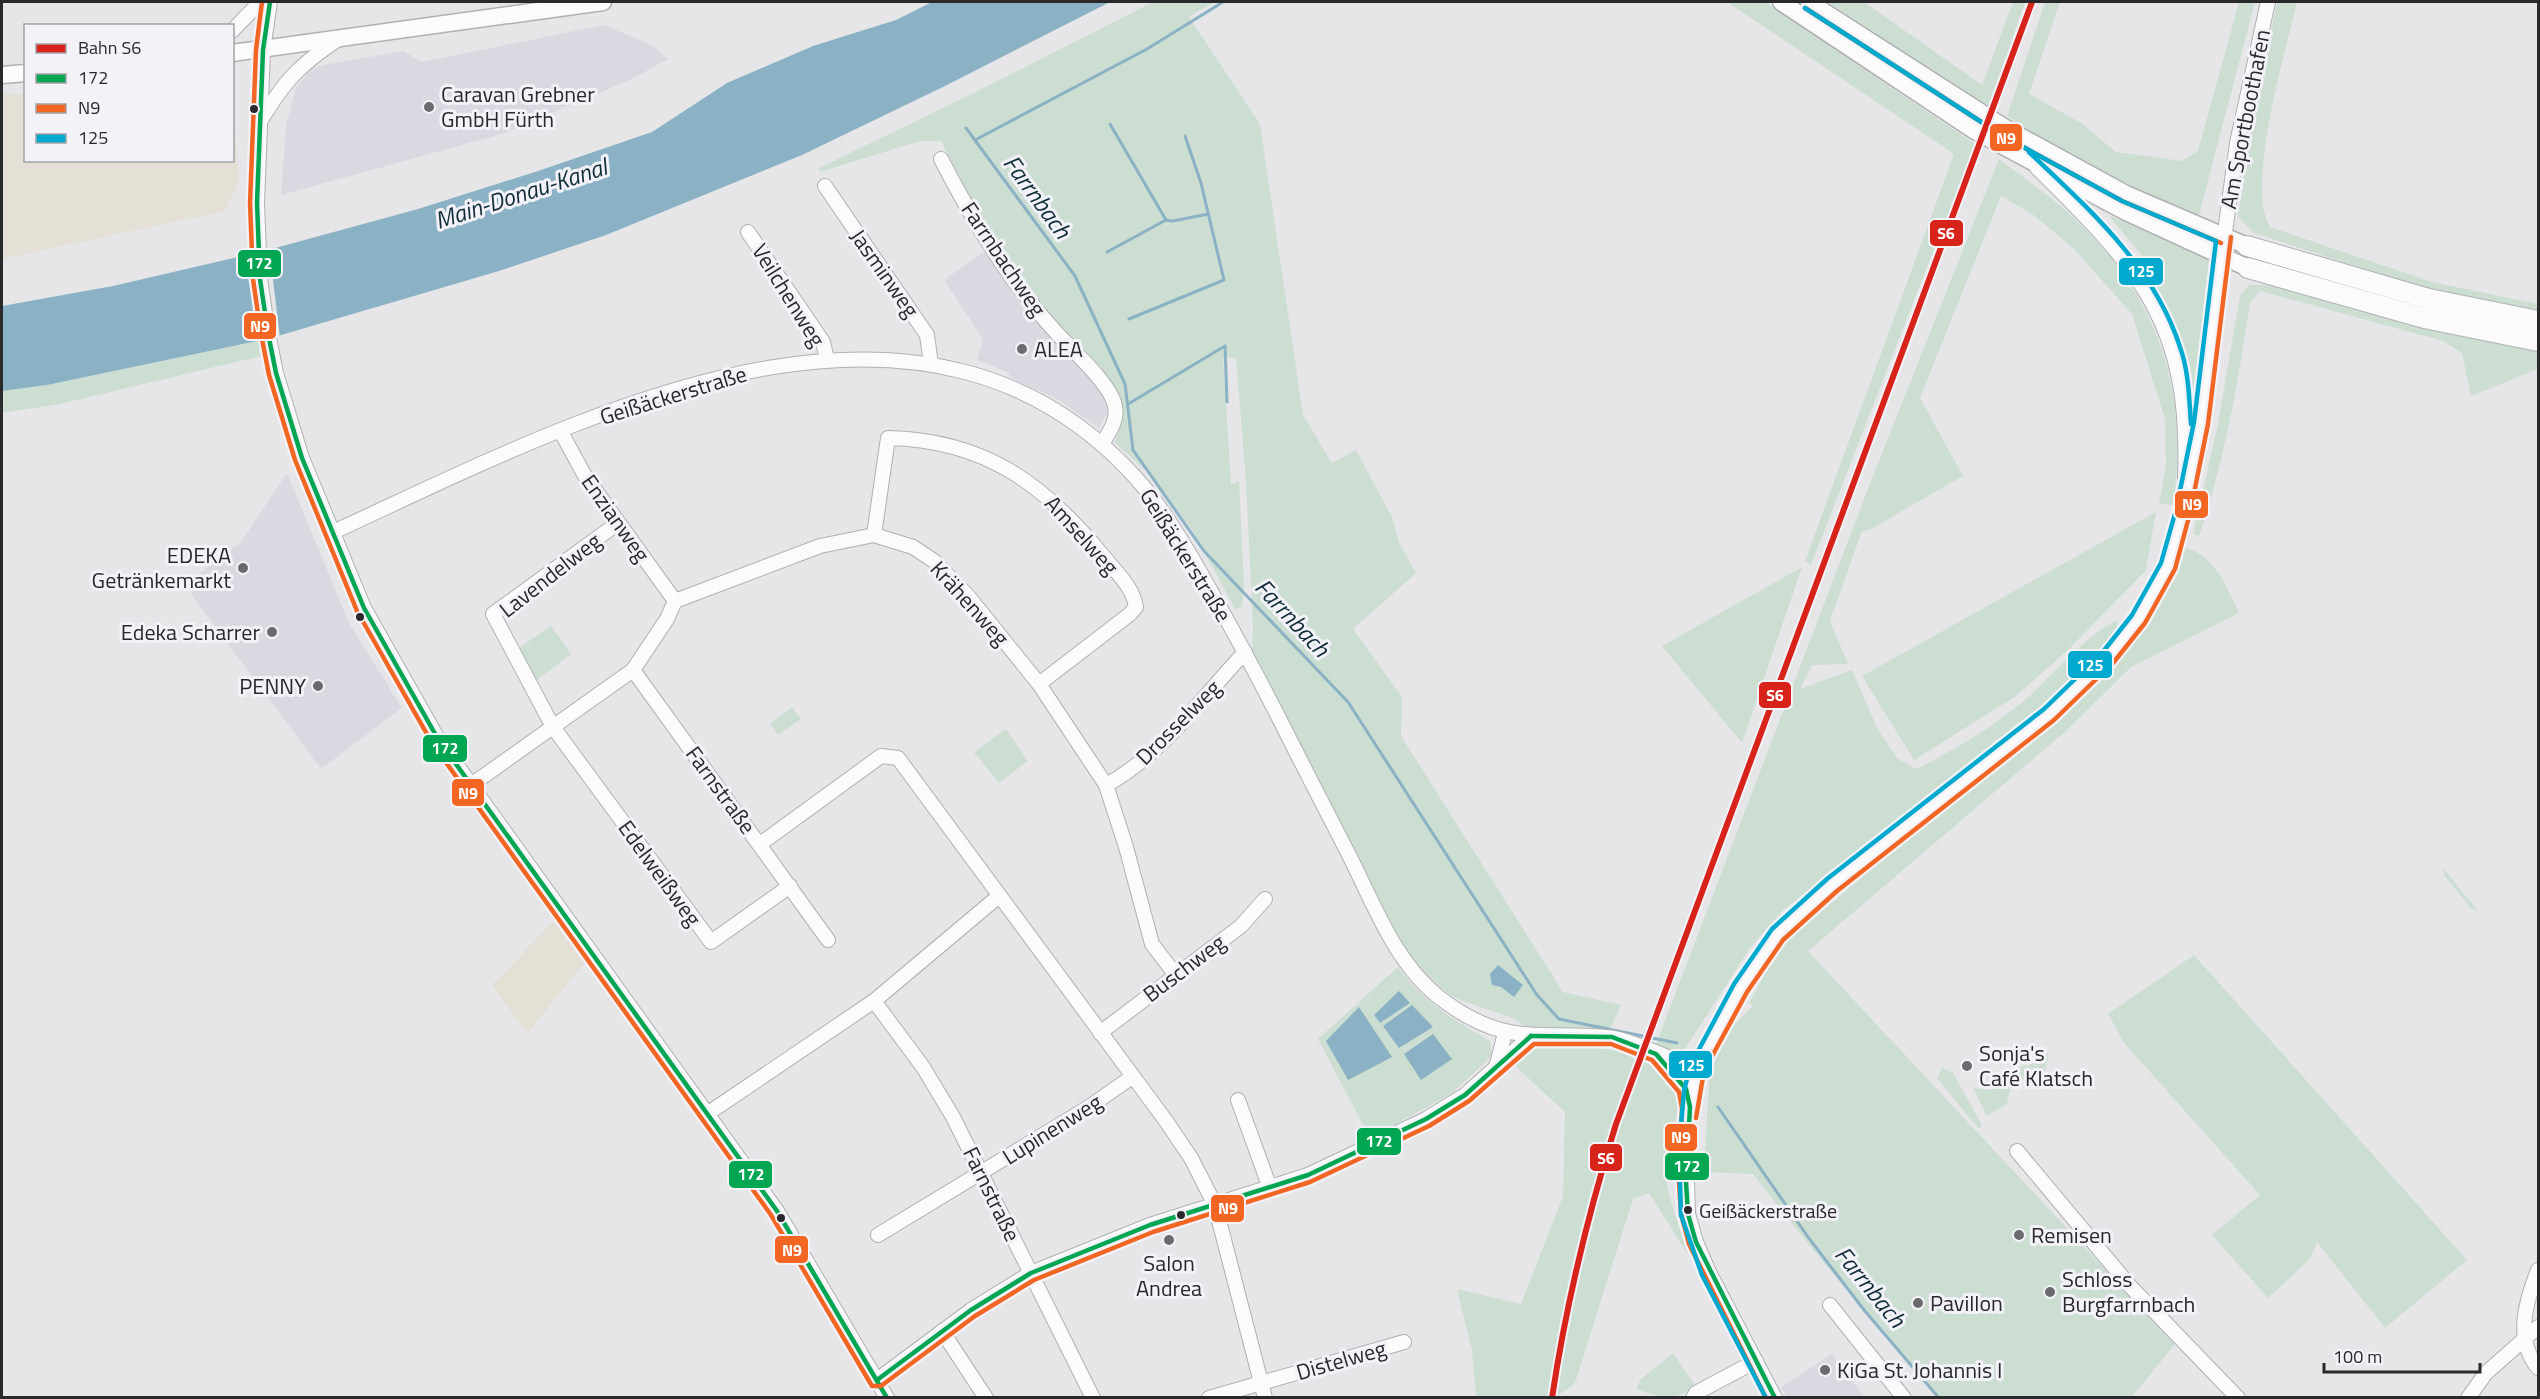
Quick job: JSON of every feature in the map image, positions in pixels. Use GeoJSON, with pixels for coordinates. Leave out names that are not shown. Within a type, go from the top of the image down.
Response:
{"type":"FeatureCollection","features":[{"type":"Feature","properties":{"kind":"highway"},"geometry":{"type":"LineString","coordinates":[[2247,246],[2429,299],[2538,321]]}},
{"type":"Feature","properties":{"kind":"highway"},"geometry":{"type":"LineString","coordinates":[[2248,268],[2424,318],[2538,341]]}},
{"type":"Feature","properties":{"kind":"main road"},"geometry":{"type":"LineString","coordinates":[[234,53],[603,2]]}},
{"type":"Feature","properties":{"kind":"main road"},"geometry":{"type":"LineString","coordinates":[[1781,2],[1975,131],[2005,137],[2126,194],[2247,246]]}},
{"type":"Feature","properties":{"kind":"main road"},"geometry":{"type":"LineString","coordinates":[[1809,2],[1981,114],[2030,161],[2124,211],[2248,268]]}},
{"type":"Feature","properties":{"kind":"main road"},"geometry":{"type":"LineString","coordinates":[[2,75],[24,73]]}},
{"type":"Feature","properties":{"kind":"street"},"geometry":{"type":"LineString","coordinates":[[234,29],[260,2]]}},
{"type":"Feature","properties":{"kind":"street"},"geometry":{"type":"LineString","coordinates":[[270,2],[263,50],[257,203],[260,279],[276,373],[304,462],[331,533],[364,608],[410,692],[471,785],[777,1211],[887,1398]]}},
{"type":"Feature","properties":{"kind":"street","name":"Am Sportboothafen"},"geometry":{"type":"LineString","coordinates":[[2183,512],[2201,423],[2237,143],[2268,2]]}},
{"type":"Feature","properties":{"kind":"street"},"geometry":{"type":"LineString","coordinates":[[260,122],[289,76],[309,58],[337,40]]}},
{"type":"Feature","properties":{"kind":"street","name":"Farrnbachweg"},"geometry":{"type":"LineString","coordinates":[[940,159],[1021,291],[1048,325],[1086,362],[1115,405],[1115,421],[1102,444]]}},
{"type":"Feature","properties":{"kind":"street"},"geometry":{"type":"LineString","coordinates":[[1775,1398],[1696,1242],[1689,1214],[1686,1182],[1690,1107],[1697,1069],[1741,988],[1776,935],[1832,885],[2049,716],[2108,658],[2138,619],[2168,566],[2183,512],[2186,447],[2180,376],[2164,327],[2141,282],[2121,254],[2030,161]]}},
{"type":"Feature","properties":{"kind":"street","name":"Jasminweg"},"geometry":{"type":"LineString","coordinates":[[825,186],[927,335],[931,364]]}},
{"type":"Feature","properties":{"kind":"street","name":"Veilchenweg"},"geometry":{"type":"LineString","coordinates":[[748,232],[823,342],[827,359]]}},
{"type":"Feature","properties":{"kind":"street","name":"Geißäckerstraße"},"geometry":{"type":"LineString","coordinates":[[331,533],[453,475],[561,432],[700,382],[753,369],[827,359],[858,358],[931,364],[968,372],[1010,387],[1068,418],[1102,444],[1138,481],[1175,530],[1245,652],[1401,956],[1438,997],[1482,1024],[1505,1033],[1532,1036],[1612,1037],[1697,1069]]}},
{"type":"Feature","properties":{"kind":"street","name":"Enzianweg"},"geometry":{"type":"LineString","coordinates":[[561,432],[585,476],[675,601]]}},
{"type":"Feature","properties":{"kind":"street","name":"Amselweg"},"geometry":{"type":"LineString","coordinates":[[874,535],[888,438],[910,438],[964,451],[1008,469],[1043,491],[1073,519],[1132,591],[1136,607],[1039,684]]}},
{"type":"Feature","properties":{"kind":"street","name":"Lavendelweg"},"geometry":{"type":"LineString","coordinates":[[552,727],[493,614],[618,523]]}},
{"type":"Feature","properties":{"kind":"street","name":"Krähenweg"},"geometry":{"type":"LineString","coordinates":[[675,601],[820,546],[874,535],[913,548],[949,575],[1039,684],[1106,784],[1126,846],[1152,944],[1175,974]]}},
{"type":"Feature","properties":{"kind":"street"},"geometry":{"type":"LineString","coordinates":[[471,785],[633,670],[667,619],[675,601]]}},
{"type":"Feature","properties":{"kind":"street","name":"Drosselweg"},"geometry":{"type":"LineString","coordinates":[[1106,784],[1124,775],[1155,748],[1245,652]]}},
{"type":"Feature","properties":{"kind":"street","name":"Farnstraße"},"geometry":{"type":"LineString","coordinates":[[633,670],[828,940]]}},
{"type":"Feature","properties":{"kind":"street","name":"Edelweißweg"},"geometry":{"type":"LineString","coordinates":[[552,727],[711,942],[790,886]]}},
{"type":"Feature","properties":{"kind":"street"},"geometry":{"type":"LineString","coordinates":[[760,844],[881,756],[898,758],[1191,1158],[1215,1205],[1265,1398]]}},
{"type":"Feature","properties":{"kind":"street"},"geometry":{"type":"LineString","coordinates":[[707,1114],[874,1001],[999,896]]}},
{"type":"Feature","properties":{"kind":"street","name":"Buschweg"},"geometry":{"type":"LineString","coordinates":[[1100,1033],[1241,926],[1265,899]]}},
{"type":"Feature","properties":{"kind":"street","name":"Farnstraße"},"geometry":{"type":"LineString","coordinates":[[874,1001],[922,1067],[953,1117],[1093,1398]]}},
{"type":"Feature","properties":{"kind":"street"},"geometry":{"type":"LineString","coordinates":[[1497,1064],[1505,1033]]}},
{"type":"Feature","properties":{"kind":"street"},"geometry":{"type":"LineString","coordinates":[[877,1380],[970,1310],[1031,1273],[1105,1242],[1308,1175],[1425,1119],[1465,1095],[1497,1064],[1532,1036]]}},
{"type":"Feature","properties":{"kind":"street","name":"Geißäckerstraße"},"geometry":{"type":"LineString","coordinates":[[1656,1054],[1686,1089],[1690,1107]]}},
{"type":"Feature","properties":{"kind":"street","name":"Lupinenweg"},"geometry":{"type":"LineString","coordinates":[[878,1235],[1085,1109],[1132,1077]]}},
{"type":"Feature","properties":{"kind":"street"},"geometry":{"type":"LineString","coordinates":[[1238,1100],[1270,1188]]}},
{"type":"Feature","properties":{"kind":"street"},"geometry":{"type":"LineString","coordinates":[[2017,1151],[2129,1285],[2238,1398]]}},
{"type":"Feature","properties":{"kind":"street"},"geometry":{"type":"LineString","coordinates":[[2538,1270],[2525,1305],[2525,1337],[2538,1368]]}},
{"type":"Feature","properties":{"kind":"street"},"geometry":{"type":"LineString","coordinates":[[1830,1305],[1904,1398]]}},
{"type":"Feature","properties":{"kind":"street"},"geometry":{"type":"LineString","coordinates":[[2468,1398],[2486,1373],[2538,1327]]}},
{"type":"Feature","properties":{"kind":"street"},"geometry":{"type":"LineString","coordinates":[[942,1331],[986,1398]]}},
{"type":"Feature","properties":{"kind":"street","name":"Distelweg"},"geometry":{"type":"LineString","coordinates":[[1209,1398],[1404,1342]]}},
{"type":"Feature","properties":{"kind":"street"},"geometry":{"type":"LineString","coordinates":[[1693,1398],[1696,1393],[1756,1361]]}},
{"type":"Feature","properties":{"kind":"shaded area","name":"Caravan Grebner GmbH Fürth"},"geometry":{"type":"Polygon","coordinates":[[[604,25],[653,46],[668,59],[632,79],[502,134],[281,195],[286,125],[296,88],[310,70],[323,65],[404,51],[421,62],[604,25]]]}},
{"type":"Feature","properties":{"kind":"shaded area"},"geometry":{"type":"Polygon","coordinates":[[[24,93],[24,162],[234,162],[234,123],[239,181],[225,211],[2,259],[2,94],[24,93]]]}},
{"type":"Feature","properties":{"kind":"shaded area","name":"ALEA"},"geometry":{"type":"Polygon","coordinates":[[[985,251],[1022,307],[1081,366],[1106,396],[1108,411],[1099,428],[1057,399],[1013,379],[1007,372],[977,360],[983,339],[944,280],[985,251]]]}},
{"type":"Feature","properties":{"kind":"shaded area"},"geometry":{"type":"Polygon","coordinates":[[[287,473],[349,623],[402,708],[321,769],[191,594],[198,574],[241,542],[287,473]]]}},
{"type":"Feature","properties":{"kind":"shaded area"},"geometry":{"type":"Polygon","coordinates":[[[554,921],[584,963],[527,1034],[492,985],[554,921]]]}},
{"type":"Feature","properties":{"kind":"shaded area","name":"KiGa St. Johannis I"},"geometry":{"type":"Polygon","coordinates":[[[1832,1354],[1864,1397],[1787,1397],[1781,1387],[1832,1354]]]}},
{"type":"Feature","properties":{"kind":"green space"},"geometry":{"type":"Polygon","coordinates":[[[1153,2],[1214,2],[1189,17],[1260,124],[1303,415],[1332,463],[1356,450],[1393,519],[1399,543],[1416,573],[1353,629],[1402,697],[1401,736],[1563,992],[1621,1005],[1609,1032],[1525,1026],[1512,1018],[1463,1001],[1450,995],[1422,971],[1402,946],[1252,651],[1253,626],[1246,481],[1236,358],[1223,357],[1231,485],[1239,481],[1244,587],[1242,607],[1235,609],[1193,531],[1153,477],[1115,443],[1122,403],[1114,386],[1029,292],[982,221],[941,141],[920,141],[820,172],[819,168],[976,92],[1153,2]]]}},
{"type":"Feature","properties":{"kind":"green space"},"geometry":{"type":"Polygon","coordinates":[[[1727,2],[1765,2],[1975,144],[1811,565],[1805,561],[1954,154],[1727,2]]]}},
{"type":"Feature","properties":{"kind":"green space"},"geometry":{"type":"Polygon","coordinates":[[[1828,2],[1864,2],[1982,85],[2013,2],[2025,2],[1989,105],[1969,96],[1828,2]]]}},
{"type":"Feature","properties":{"kind":"green space"},"geometry":{"type":"Polygon","coordinates":[[[2045,2],[2060,2],[2029,94],[2081,123],[2116,152],[2182,161],[2198,151],[2239,2],[2255,2],[2199,215],[2164,203],[2026,131],[2007,116],[2045,2]]]}},
{"type":"Feature","properties":{"kind":"green space"},"geometry":{"type":"Polygon","coordinates":[[[2277,2],[2297,2],[2277,84],[2265,151],[2262,181],[2264,208],[2270,227],[2432,282],[2538,304],[2538,313],[2410,284],[2254,233],[2238,217],[2250,134],[2277,2]]]}},
{"type":"Feature","properties":{"kind":"green space"},"geometry":{"type":"Polygon","coordinates":[[[1999,159],[2052,199],[2081,225],[2108,255],[2131,286],[2149,319],[2163,353],[2172,389],[2177,426],[2177,465],[2173,505],[2159,504],[2166,465],[2165,419],[2132,314],[2074,249],[2035,216],[2001,196],[1920,398],[1963,476],[1869,530],[1862,531],[1830,621],[1848,664],[1812,665],[1800,689],[1852,670],[1878,730],[1897,758],[1916,769],[1969,740],[2007,714],[2090,638],[2117,620],[2117,633],[2045,707],[1782,911],[1750,948],[1685,1049],[1678,1053],[1655,1047],[1869,486],[1999,159]]]}},
{"type":"Feature","properties":{"kind":"green space"},"geometry":{"type":"Polygon","coordinates":[[[2108,215],[2205,257],[2209,262],[2195,403],[2177,333],[2141,254],[2108,215]]]}},
{"type":"Feature","properties":{"kind":"green space"},"geometry":{"type":"Polygon","coordinates":[[[2249,285],[2271,285],[2417,325],[2538,351],[2538,369],[2471,396],[2462,353],[2443,341],[2260,291],[2250,303],[2223,450],[2199,536],[2193,534],[2218,424],[2240,296],[2249,285]]]}},
{"type":"Feature","properties":{"kind":"green space"},"geometry":{"type":"Polygon","coordinates":[[[271,338],[273,352],[261,356],[60,404],[2,413],[2,391],[47,385],[271,338]]]}},
{"type":"Feature","properties":{"kind":"green space"},"geometry":{"type":"Polygon","coordinates":[[[2156,512],[2146,570],[2068,650],[2016,696],[1914,760],[1862,676],[2156,512]]]}},
{"type":"Feature","properties":{"kind":"green space"},"geometry":{"type":"Polygon","coordinates":[[[2181,546],[2203,556],[2218,572],[2239,613],[2131,667],[2065,732],[1808,951],[2175,1344],[2132,1397],[1936,1397],[1753,1174],[1704,1172],[1710,1065],[1730,1029],[1753,1006],[1749,1003],[1778,949],[1915,832],[2055,722],[2111,667],[2149,617],[2181,546]]]}},
{"type":"Feature","properties":{"kind":"green space"},"geometry":{"type":"Polygon","coordinates":[[[1802,567],[1742,743],[1662,646],[1802,567]]]}},
{"type":"Feature","properties":{"kind":"green space"},"geometry":{"type":"Polygon","coordinates":[[[551,626],[571,654],[534,682],[516,650],[551,626]]]}},
{"type":"Feature","properties":{"kind":"green space"},"geometry":{"type":"Polygon","coordinates":[[[792,707],[801,719],[778,735],[770,724],[792,707]]]}},
{"type":"Feature","properties":{"kind":"green space"},"geometry":{"type":"Polygon","coordinates":[[[1006,729],[1028,761],[999,783],[974,752],[1006,729]]]}},
{"type":"Feature","properties":{"kind":"green space"},"geometry":{"type":"Polygon","coordinates":[[[2444,869],[2478,911],[2472,909],[2444,875],[2444,869]]]}},
{"type":"Feature","properties":{"kind":"green space"},"geometry":{"type":"Polygon","coordinates":[[[2194,955],[2467,1260],[2385,1328],[2317,1242],[2310,1259],[2268,1298],[2212,1235],[2260,1195],[2125,1044],[2108,1014],[2194,955]]]}},
{"type":"Feature","properties":{"kind":"green space"},"geometry":{"type":"Polygon","coordinates":[[[1398,967],[1428,1000],[1490,1041],[1492,1056],[1451,1094],[1370,1138],[1318,1039],[1398,967]]]}},
{"type":"Feature","properties":{"kind":"green space"},"geometry":{"type":"Polygon","coordinates":[[[1553,1044],[1592,1047],[1633,1055],[1652,1063],[1666,1075],[1675,1091],[1677,1112],[1666,1175],[1688,1255],[1649,1193],[1633,1199],[1575,1383],[1556,1397],[1476,1397],[1472,1350],[1457,1289],[1521,1304],[1563,1196],[1565,1112],[1514,1065],[1525,1050],[1553,1044]]]}},
{"type":"Feature","properties":{"kind":"green space"},"geometry":{"type":"Polygon","coordinates":[[[2046,1052],[2049,1056],[2040,1086],[2022,1078],[2018,1086],[2011,1085],[2007,1104],[1987,1116],[1973,1088],[1991,1090],[2000,1084],[1999,1080],[2004,1077],[2002,1074],[2018,1065],[2019,1068],[2025,1065],[2027,1067],[2046,1052]]]}},
{"type":"Feature","properties":{"kind":"green space"},"geometry":{"type":"Polygon","coordinates":[[[1942,1068],[1953,1073],[1982,1125],[1980,1128],[1937,1078],[1942,1068]]]}},
{"type":"Feature","properties":{"kind":"green space"},"geometry":{"type":"Polygon","coordinates":[[[1673,1353],[1697,1388],[1674,1396],[1653,1395],[1637,1389],[1640,1380],[1673,1353]]]}},
{"type":"Feature","properties":{"kind":"water","name":"Main-Donau-Kanal"},"geometry":{"type":"Polygon","coordinates":[[[932,2],[1110,2],[945,86],[802,155],[606,235],[499,271],[271,338],[47,385],[2,391],[2,306],[113,286],[268,250],[418,209],[538,171],[652,132],[727,83],[813,46],[896,20],[932,2]]]}},
{"type":"Feature","properties":{"kind":"water"},"geometry":{"type":"Polygon","coordinates":[[[1498,965],[1523,985],[1514,997],[1501,987],[1492,985],[1490,974],[1498,965]]]}},
{"type":"Feature","properties":{"kind":"water"},"geometry":{"type":"Polygon","coordinates":[[[1399,991],[1410,1003],[1380,1023],[1374,1015],[1399,991]]]}},
{"type":"Feature","properties":{"kind":"water"},"geometry":{"type":"Polygon","coordinates":[[[1412,1005],[1433,1027],[1399,1048],[1383,1026],[1412,1005]]]}},
{"type":"Feature","properties":{"kind":"water"},"geometry":{"type":"Polygon","coordinates":[[[1359,1007],[1392,1057],[1348,1080],[1326,1041],[1359,1007]]]}},
{"type":"Feature","properties":{"kind":"water"},"geometry":{"type":"Polygon","coordinates":[[[1433,1034],[1452,1059],[1421,1080],[1404,1054],[1433,1034]]]}},
{"type":"Feature","properties":{"kind":"pier"},"geometry":{"type":"Polygon","coordinates":[[[269,246],[280,338],[261,343],[250,251],[269,246]]]}},
{"type":"Feature","properties":{"kind":"waterway"},"geometry":{"type":"LineString","coordinates":[[975,140],[1147,49],[1223,2]]}},
{"type":"Feature","properties":{"kind":"waterway"},"geometry":{"type":"LineString","coordinates":[[1110,124],[1166,220]]}},
{"type":"Feature","properties":{"kind":"waterway","name":"Farrnbach"},"geometry":{"type":"LineString","coordinates":[[966,128],[1075,276],[1125,384],[1133,450],[1204,551],[1348,702],[1537,995],[1559,1019],[1677,1043]]}},
{"type":"Feature","properties":{"kind":"waterway"},"geometry":{"type":"LineString","coordinates":[[1129,319],[1224,280],[1201,183],[1185,136]]}},
{"type":"Feature","properties":{"kind":"waterway"},"geometry":{"type":"LineString","coordinates":[[1107,252],[1166,220],[1173,221],[1208,214]]}},
{"type":"Feature","properties":{"kind":"waterway"},"geometry":{"type":"LineString","coordinates":[[1128,404],[1225,346],[1227,402]]}},
{"type":"Feature","properties":{"kind":"waterway","name":"Farrnbach"},"geometry":{"type":"LineString","coordinates":[[1718,1107],[1808,1237],[1864,1310],[1939,1398]]}},
{"type":"Feature","properties":{"kind":"rail line","name":"S6"},"geometry":{"type":"LineString","coordinates":[[1552,1398],[1579,1260],[1616,1124],[2032,2]]}},
{"type":"Feature","properties":{"kind":"transit line","name":"N9"},"geometry":{"type":"LineString","coordinates":[[262,2],[256,50],[250,203],[253,279],[261,334],[269,375],[295,460],[357,611],[432,743],[771,1215],[872,1386],[881,1386],[975,1316],[1034,1280],[1153,1232],[1310,1182],[1429,1126],[1469,1101],[1534,1044],[1611,1044],[1652,1060],[1679,1092],[1682,1108],[1679,1182],[1681,1214],[1689,1244],[1766,1398]]}},
{"type":"Feature","properties":{"kind":"transit line","name":"172"},"geometry":{"type":"LineString","coordinates":[[270,2],[263,50],[257,203],[260,279],[268,333],[276,373],[302,458],[364,608],[438,739],[777,1211],[887,1398]]}},
{"type":"Feature","properties":{"kind":"transit line","name":"N9"},"geometry":{"type":"LineString","coordinates":[[1805,8],[2003,136],[2122,201],[2221,243]]}},
{"type":"Feature","properties":{"kind":"transit line","name":"125"},"geometry":{"type":"LineString","coordinates":[[1766,1398],[1702,1275],[1681,1215],[1679,1148],[1684,1091],[1690,1066],[1734,984],[1772,929],[1827,879],[2044,709],[2102,653],[2132,615],[2161,563],[2176,510],[2194,422],[2216,241],[2122,201],[2003,136],[1805,8]]}},
{"type":"Feature","properties":{"kind":"transit line","name":"125"},"geometry":{"type":"LineString","coordinates":[[2029,152],[2117,240],[2154,290],[2169,318],[2183,356],[2191,424]]}},
{"type":"Feature","properties":{"kind":"transit line","name":"N9"},"geometry":{"type":"LineString","coordinates":[[1696,1118],[1704,1071],[1747,992],[1783,940],[1837,891],[2054,720],[2113,663],[2145,623],[2175,569],[2190,513],[2208,424],[2231,237]]}},
{"type":"Feature","properties":{"kind":"transit line","name":"172"},"geometry":{"type":"LineString","coordinates":[[1531,1036],[1612,1037],[1656,1054],[1686,1089],[1690,1107],[1686,1182],[1688,1214],[1696,1242],[1775,1398]]}},
{"type":"Feature","properties":{"kind":"transit line","name":"172"},"geometry":{"type":"LineString","coordinates":[[877,1380],[971,1310],[1031,1273],[1150,1225],[1308,1175],[1426,1119],[1465,1095],[1531,1036]]}},
{"type":"Feature","properties":{"kind":"place","name":"Caravan Grebner GmbH Fürth"},"geometry":{"type":"Point","coordinates":[429,107]}},
{"type":"Feature","properties":{"kind":"place","name":"ALEA"},"geometry":{"type":"Point","coordinates":[1022,349]}},
{"type":"Feature","properties":{"kind":"place","name":"EDEKA Getränkemarkt"},"geometry":{"type":"Point","coordinates":[243,568]}},
{"type":"Feature","properties":{"kind":"place","name":"Edeka Scharrer"},"geometry":{"type":"Point","coordinates":[272,632]}},
{"type":"Feature","properties":{"kind":"place","name":"PENNY"},"geometry":{"type":"Point","coordinates":[318,686]}},
{"type":"Feature","properties":{"kind":"place","name":"Sonja's Café Klatsch"},"geometry":{"type":"Point","coordinates":[1967,1066]}},
{"type":"Feature","properties":{"kind":"place","name":"Geißäckerstraße"},"geometry":{"type":"Point","coordinates":[1688,1210]}},
{"type":"Feature","properties":{"kind":"place","name":"Remisen"},"geometry":{"type":"Point","coordinates":[2019,1235]}},
{"type":"Feature","properties":{"kind":"place","name":"Salon Andrea"},"geometry":{"type":"Point","coordinates":[1169,1240]}},
{"type":"Feature","properties":{"kind":"place","name":"Schloss Burgfarrnbach"},"geometry":{"type":"Point","coordinates":[2050,1292]}},
{"type":"Feature","properties":{"kind":"place","name":"Pavillon"},"geometry":{"type":"Point","coordinates":[1918,1303]}},
{"type":"Feature","properties":{"kind":"place","name":"KiGa St. Johannis I"},"geometry":{"type":"Point","coordinates":[1825,1370]}}]}
